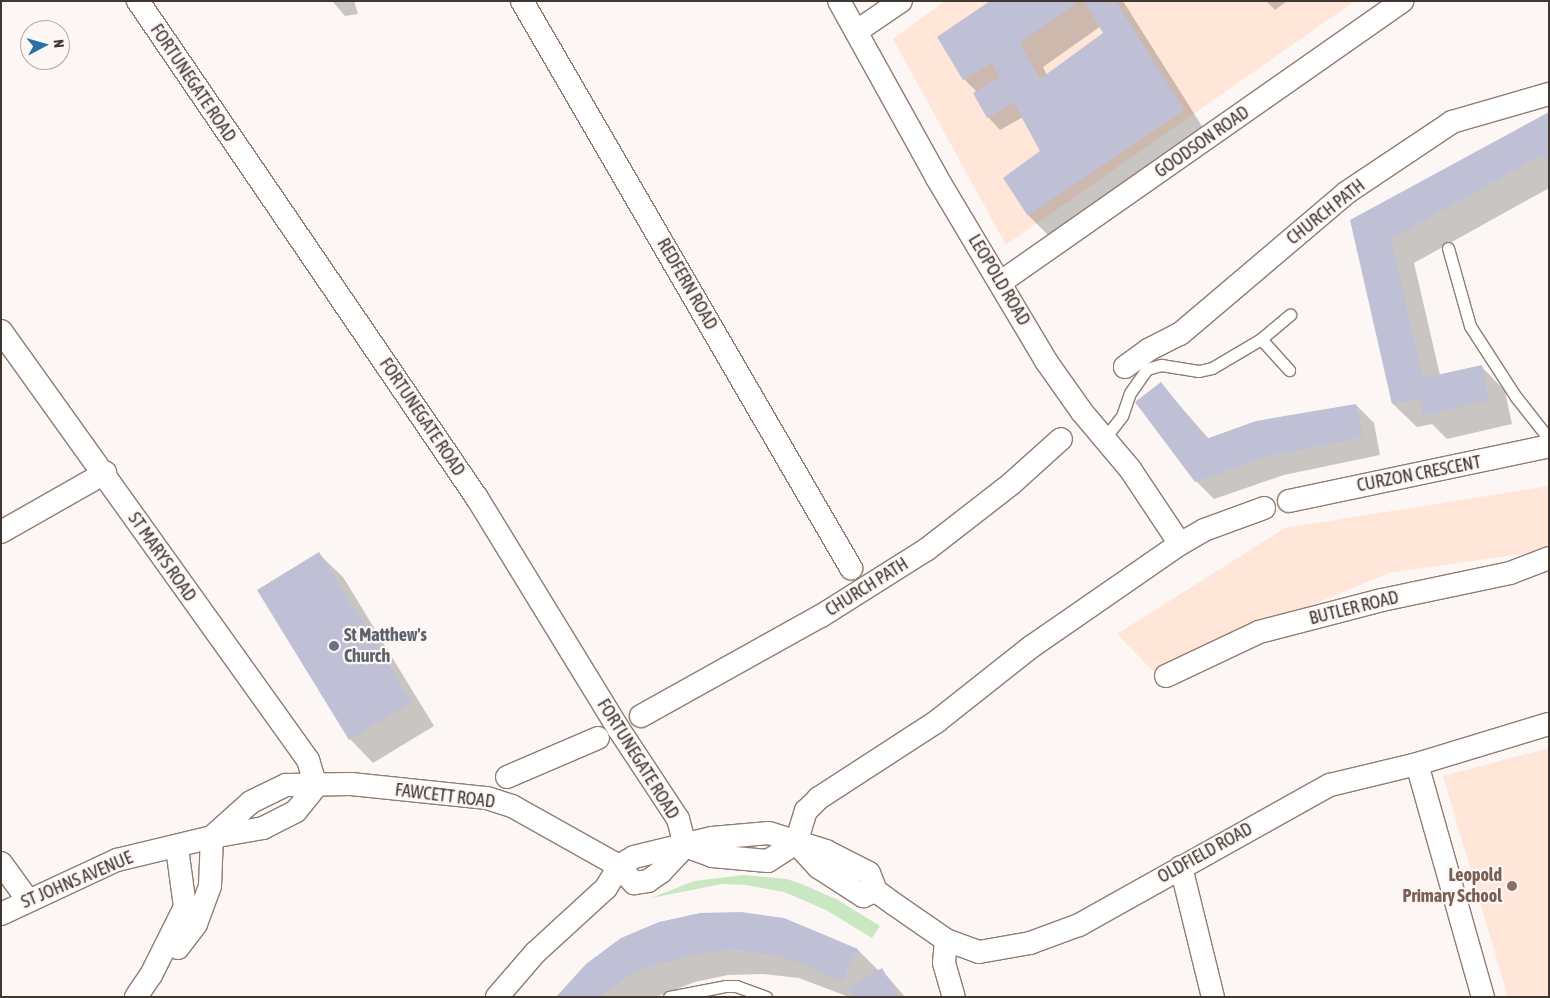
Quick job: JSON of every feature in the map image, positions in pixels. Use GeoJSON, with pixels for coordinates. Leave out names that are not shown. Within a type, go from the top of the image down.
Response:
{"type":"FeatureCollection","features":[{"type":"Feature","properties":{"kind":"street","name":"FORTUNEGATE ROAD"},"geometry":{"type":"LineString","coordinates":[[138,1],[477,498],[618,728],[678,819],[685,846]]}},
{"type":"Feature","properties":{"kind":"street","name":"REDFERN ROAD"},"geometry":{"type":"LineString","coordinates":[[522,1],[851,568]]}},
{"type":"Feature","properties":{"kind":"street","name":"LEOPOLD ROAD"},"geometry":{"type":"LineString","coordinates":[[839,1],[937,178],[1052,369],[1130,469],[1180,544]]}},
{"type":"Feature","properties":{"kind":"street"},"geometry":{"type":"LineString","coordinates":[[857,31],[901,1]]}},
{"type":"Feature","properties":{"kind":"street","name":"GOODSON ROAD"},"geometry":{"type":"LineString","coordinates":[[1001,282],[1404,1]]}},
{"type":"Feature","properties":{"kind":"street","name":"CHURCH PATH"},"geometry":{"type":"LineString","coordinates":[[1125,367],[1148,350],[1180,334],[1346,193],[1452,122],[1549,94]]}},
{"type":"Feature","properties":{"kind":"street","name":"ST MARYS ROAD"},"geometry":{"type":"LineString","coordinates":[[1,331],[104,473],[158,553],[308,760],[316,786]]}},
{"type":"Feature","properties":{"kind":"street","name":"CHURCH PATH"},"geometry":{"type":"LineString","coordinates":[[641,716],[821,616],[926,550],[1012,484],[1064,432]]}},
{"type":"Feature","properties":{"kind":"street","name":"CURZON CRESCENT"},"geometry":{"type":"LineString","coordinates":[[1289,501],[1549,446]]}},
{"type":"Feature","properties":{"kind":"street"},"geometry":{"type":"LineString","coordinates":[[1,532],[104,473]]}},
{"type":"Feature","properties":{"kind":"street"},"geometry":{"type":"LineString","coordinates":[[685,846],[712,838],[769,834],[796,844],[806,811],[819,798],[936,722],[1031,647],[1180,544],[1204,530],[1264,508]]}},
{"type":"Feature","properties":{"kind":"street","name":"BUTLER ROAD"},"geometry":{"type":"LineString","coordinates":[[1166,676],[1259,632],[1382,600],[1510,573],[1549,558]]}},
{"type":"Feature","properties":{"kind":"street","name":"OLDFIELD ROAD"},"geometry":{"type":"LineString","coordinates":[[796,844],[826,851],[869,873],[876,891],[946,940],[979,952],[1030,943],[1079,925],[1181,866],[1330,785],[1417,764],[1549,724]]}},
{"type":"Feature","properties":{"kind":"street"},"geometry":{"type":"LineString","coordinates":[[507,777],[598,738]]}},
{"type":"Feature","properties":{"kind":"street"},"geometry":{"type":"LineString","coordinates":[[1417,764],[1483,997]]}},
{"type":"Feature","properties":{"kind":"street","name":"FAWCETT ROAD"},"geometry":{"type":"LineString","coordinates":[[316,786],[351,784],[487,798],[512,806],[619,866],[634,883],[648,882],[662,872],[685,846]]}},
{"type":"Feature","properties":{"kind":"street","name":"ST JOHNS AVENUE"},"geometry":{"type":"LineString","coordinates":[[1,914],[117,860],[177,848],[212,837],[263,828],[296,811],[316,786]]}},
{"type":"Feature","properties":{"kind":"street"},"geometry":{"type":"LineString","coordinates":[[151,975],[182,945],[196,924],[210,886],[212,837]]}},
{"type":"Feature","properties":{"kind":"street"},"geometry":{"type":"LineString","coordinates":[[136,997],[151,975],[185,907],[177,848]]}},
{"type":"Feature","properties":{"kind":"street"},"geometry":{"type":"LineString","coordinates":[[1,863],[28,900]]}},
{"type":"Feature","properties":{"kind":"street"},"geometry":{"type":"LineString","coordinates":[[497,997],[535,953],[606,888],[619,866]]}},
{"type":"Feature","properties":{"kind":"street"},"geometry":{"type":"LineString","coordinates":[[1181,866],[1213,997]]}},
{"type":"Feature","properties":{"kind":"street"},"geometry":{"type":"LineString","coordinates":[[946,940],[944,963],[954,997]]}},
{"type":"Feature","properties":{"kind":"lane"},"geometry":{"type":"LineString","coordinates":[[1448,248],[1470,326],[1516,397],[1549,439]]}},
{"type":"Feature","properties":{"kind":"lane"},"geometry":{"type":"LineString","coordinates":[[1104,438],[1122,416],[1130,392],[1147,369],[1161,365],[1199,371],[1212,368],[1260,339],[1290,315]]}},
{"type":"Feature","properties":{"kind":"lane"},"geometry":{"type":"LineString","coordinates":[[1260,339],[1289,370]]}},
{"type":"Feature","properties":{"kind":"lane"},"geometry":{"type":"LineString","coordinates":[[1264,508],[1289,501]]}},
{"type":"Feature","properties":{"kind":"lane"},"geometry":{"type":"LineString","coordinates":[[668,997],[725,986],[736,986],[766,997]]}},
{"type":"Feature","properties":{"kind":"shaded area"},"geometry":{"type":"Polygon","coordinates":[[[945,1],[1355,1],[1006,245],[893,39],[945,1]]]}},
{"type":"Feature","properties":{"kind":"shaded area"},"geometry":{"type":"Polygon","coordinates":[[[1549,486],[1549,550],[1389,573],[1153,671],[1117,634],[1285,528],[1549,486]]]}},
{"type":"Feature","properties":{"kind":"shaded area","name":"Leopold Primary School"},"geometry":{"type":"Polygon","coordinates":[[[1549,748],[1549,997],[1508,997],[1443,776],[1549,748]]]}},
{"type":"Feature","properties":{"kind":"green space"},"geometry":{"type":"Polygon","coordinates":[[[744,875],[787,879],[804,885],[838,900],[880,926],[872,938],[826,910],[784,892],[746,885],[722,884],[651,898],[694,881],[744,875]]]}},
{"type":"Feature","properties":{"kind":"building"},"geometry":{"type":"Polygon","coordinates":[[[990,1],[1079,1],[1020,43],[1040,79],[1103,33],[1084,1],[1116,1],[1184,110],[1028,216],[1003,178],[1040,151],[1014,103],[987,118],[973,93],[999,77],[992,63],[963,80],[937,37],[990,1]]]}},
{"type":"Feature","properties":{"kind":"building"},"geometry":{"type":"Polygon","coordinates":[[[1549,112],[1549,161],[1543,154],[1391,239],[1423,378],[1482,365],[1489,400],[1422,416],[1420,399],[1392,404],[1350,220],[1549,112]]]}},
{"type":"Feature","properties":{"kind":"building"},"geometry":{"type":"Polygon","coordinates":[[[1161,382],[1206,439],[1256,421],[1356,404],[1363,437],[1265,457],[1195,482],[1135,402],[1161,382]]]}},
{"type":"Feature","properties":{"kind":"building","name":"St Matthew's Church"},"geometry":{"type":"Polygon","coordinates":[[[319,552],[411,702],[349,740],[257,590],[319,552]]]}},
{"type":"Feature","properties":{"kind":"building"},"geometry":{"type":"Polygon","coordinates":[[[741,912],[784,918],[858,949],[841,982],[807,965],[774,955],[739,950],[703,952],[636,971],[598,997],[556,997],[586,964],[621,938],[659,922],[700,913],[741,912]]]}},
{"type":"Feature","properties":{"kind":"building"},"geometry":{"type":"Polygon","coordinates":[[[882,968],[899,997],[855,997],[849,988],[882,968]]]}},
{"type":"Feature","properties":{"kind":"place","name":"St Matthew's Church"},"geometry":{"type":"Point","coordinates":[334,646]}},
{"type":"Feature","properties":{"kind":"place","name":"Leopold Primary School"},"geometry":{"type":"Point","coordinates":[1512,886]}}]}
